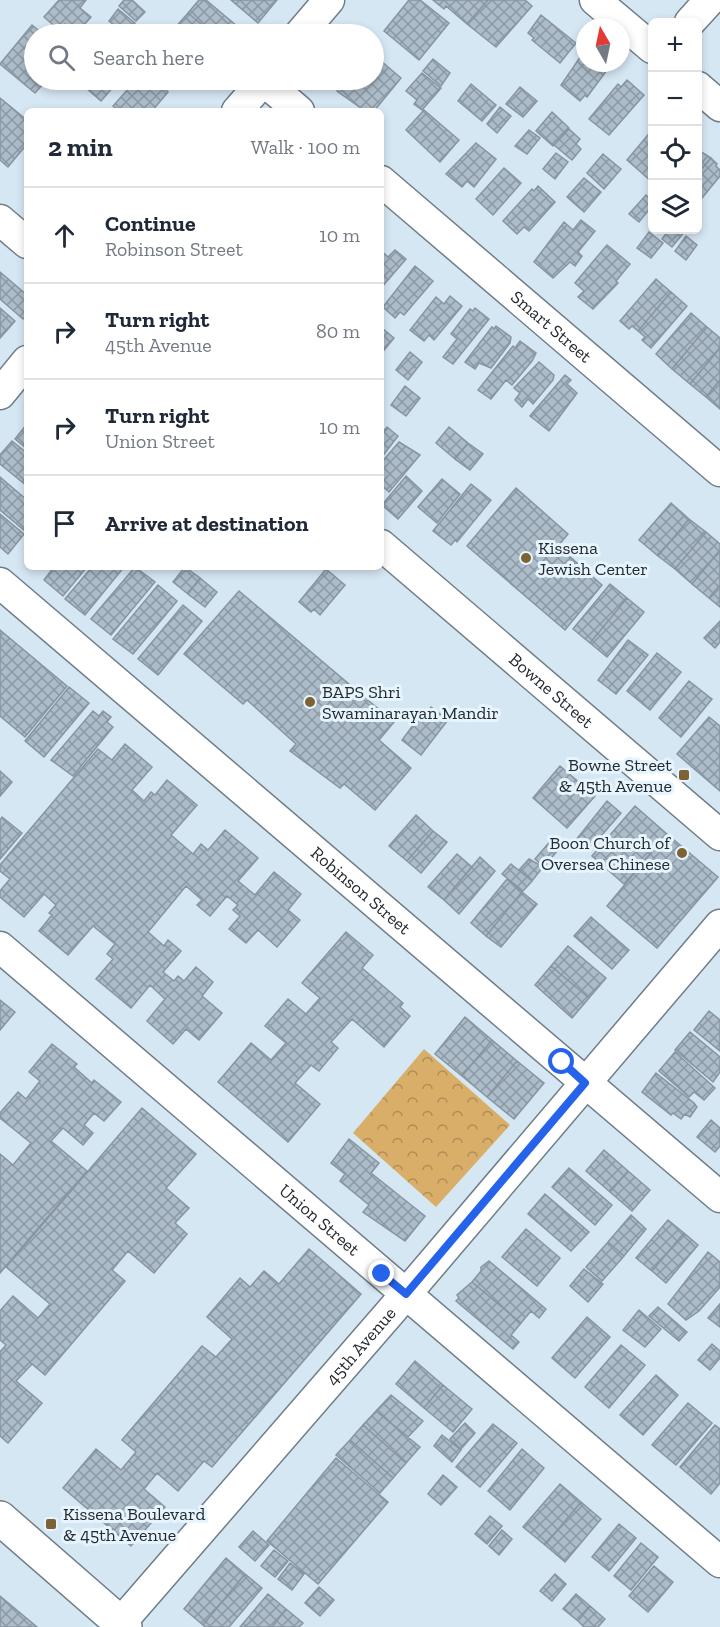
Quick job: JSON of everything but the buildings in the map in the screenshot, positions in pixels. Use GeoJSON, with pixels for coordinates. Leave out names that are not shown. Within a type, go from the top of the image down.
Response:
{"type":"FeatureCollection","features":[{"type":"Feature","properties":{"kind":"main road"},"geometry":{"type":"LineString","coordinates":[[0,1518],[121,1626]]}},
{"type":"Feature","properties":{"kind":"street"},"geometry":{"type":"LineString","coordinates":[[308,24],[328,0]]}},
{"type":"Feature","properties":{"kind":"street"},"geometry":{"type":"LineString","coordinates":[[595,0],[648,45]]}},
{"type":"Feature","properties":{"kind":"street"},"geometry":{"type":"LineString","coordinates":[[694,18],[710,0]]}},
{"type":"Feature","properties":{"kind":"street"},"geometry":{"type":"LineString","coordinates":[[240,108],[255,90]]}},
{"type":"Feature","properties":{"kind":"street"},"geometry":{"type":"LineString","coordinates":[[275,90],[296,108]]}},
{"type":"Feature","properties":{"kind":"street"},"geometry":{"type":"LineString","coordinates":[[702,90],[720,106]]}},
{"type":"Feature","properties":{"kind":"street","name":"Smart Street"},"geometry":{"type":"LineString","coordinates":[[384,184],[720,471]]}},
{"type":"Feature","properties":{"kind":"street"},"geometry":{"type":"LineString","coordinates":[[0,220],[24,240]]}},
{"type":"Feature","properties":{"kind":"street"},"geometry":{"type":"LineString","coordinates":[[0,394],[24,366]]}},
{"type":"Feature","properties":{"kind":"street","name":"Bowne Street"},"geometry":{"type":"LineString","coordinates":[[384,548],[720,835]]}},
{"type":"Feature","properties":{"kind":"street","name":"Robinson Street"},"geometry":{"type":"LineString","coordinates":[[0,583],[720,1197]]}},
{"type":"Feature","properties":{"kind":"street","name":"45th Avenue"},"geometry":{"type":"LineString","coordinates":[[121,1626],[720,925]]}},
{"type":"Feature","properties":{"kind":"street","name":"Union Street"},"geometry":{"type":"LineString","coordinates":[[0,947],[720,1562]]}},
{"type":"Feature","properties":{"kind":"green space"},"geometry":{"type":"Polygon","coordinates":[[[424,1049],[510,1125],[436,1207],[353,1133],[424,1049]]]}},
{"type":"Feature","properties":{"kind":"place","name":"Kissena Jewish Center"},"geometry":{"type":"Point","coordinates":[526,558]}},
{"type":"Feature","properties":{"kind":"place","name":"BAPS Shri Swaminarayan Mandir"},"geometry":{"type":"Point","coordinates":[310,702]}},
{"type":"Feature","properties":{"kind":"place","name":"Bowne Street & 45th Avenue"},"geometry":{"type":"Point","coordinates":[684,775]}},
{"type":"Feature","properties":{"kind":"place","name":"Boon Church of Oversea Chinese"},"geometry":{"type":"Point","coordinates":[682,853]}},
{"type":"Feature","properties":{"kind":"place","name":"Kissena Boulevard & 45th Avenue"},"geometry":{"type":"Point","coordinates":[51,1524]}},
{"type":"Feature","properties":{"kind":"route"},"geometry":{"type":"LineString","coordinates":[[382,1274],[406,1294],[423,1274],[585,1083],[562,1062]]}}]}
